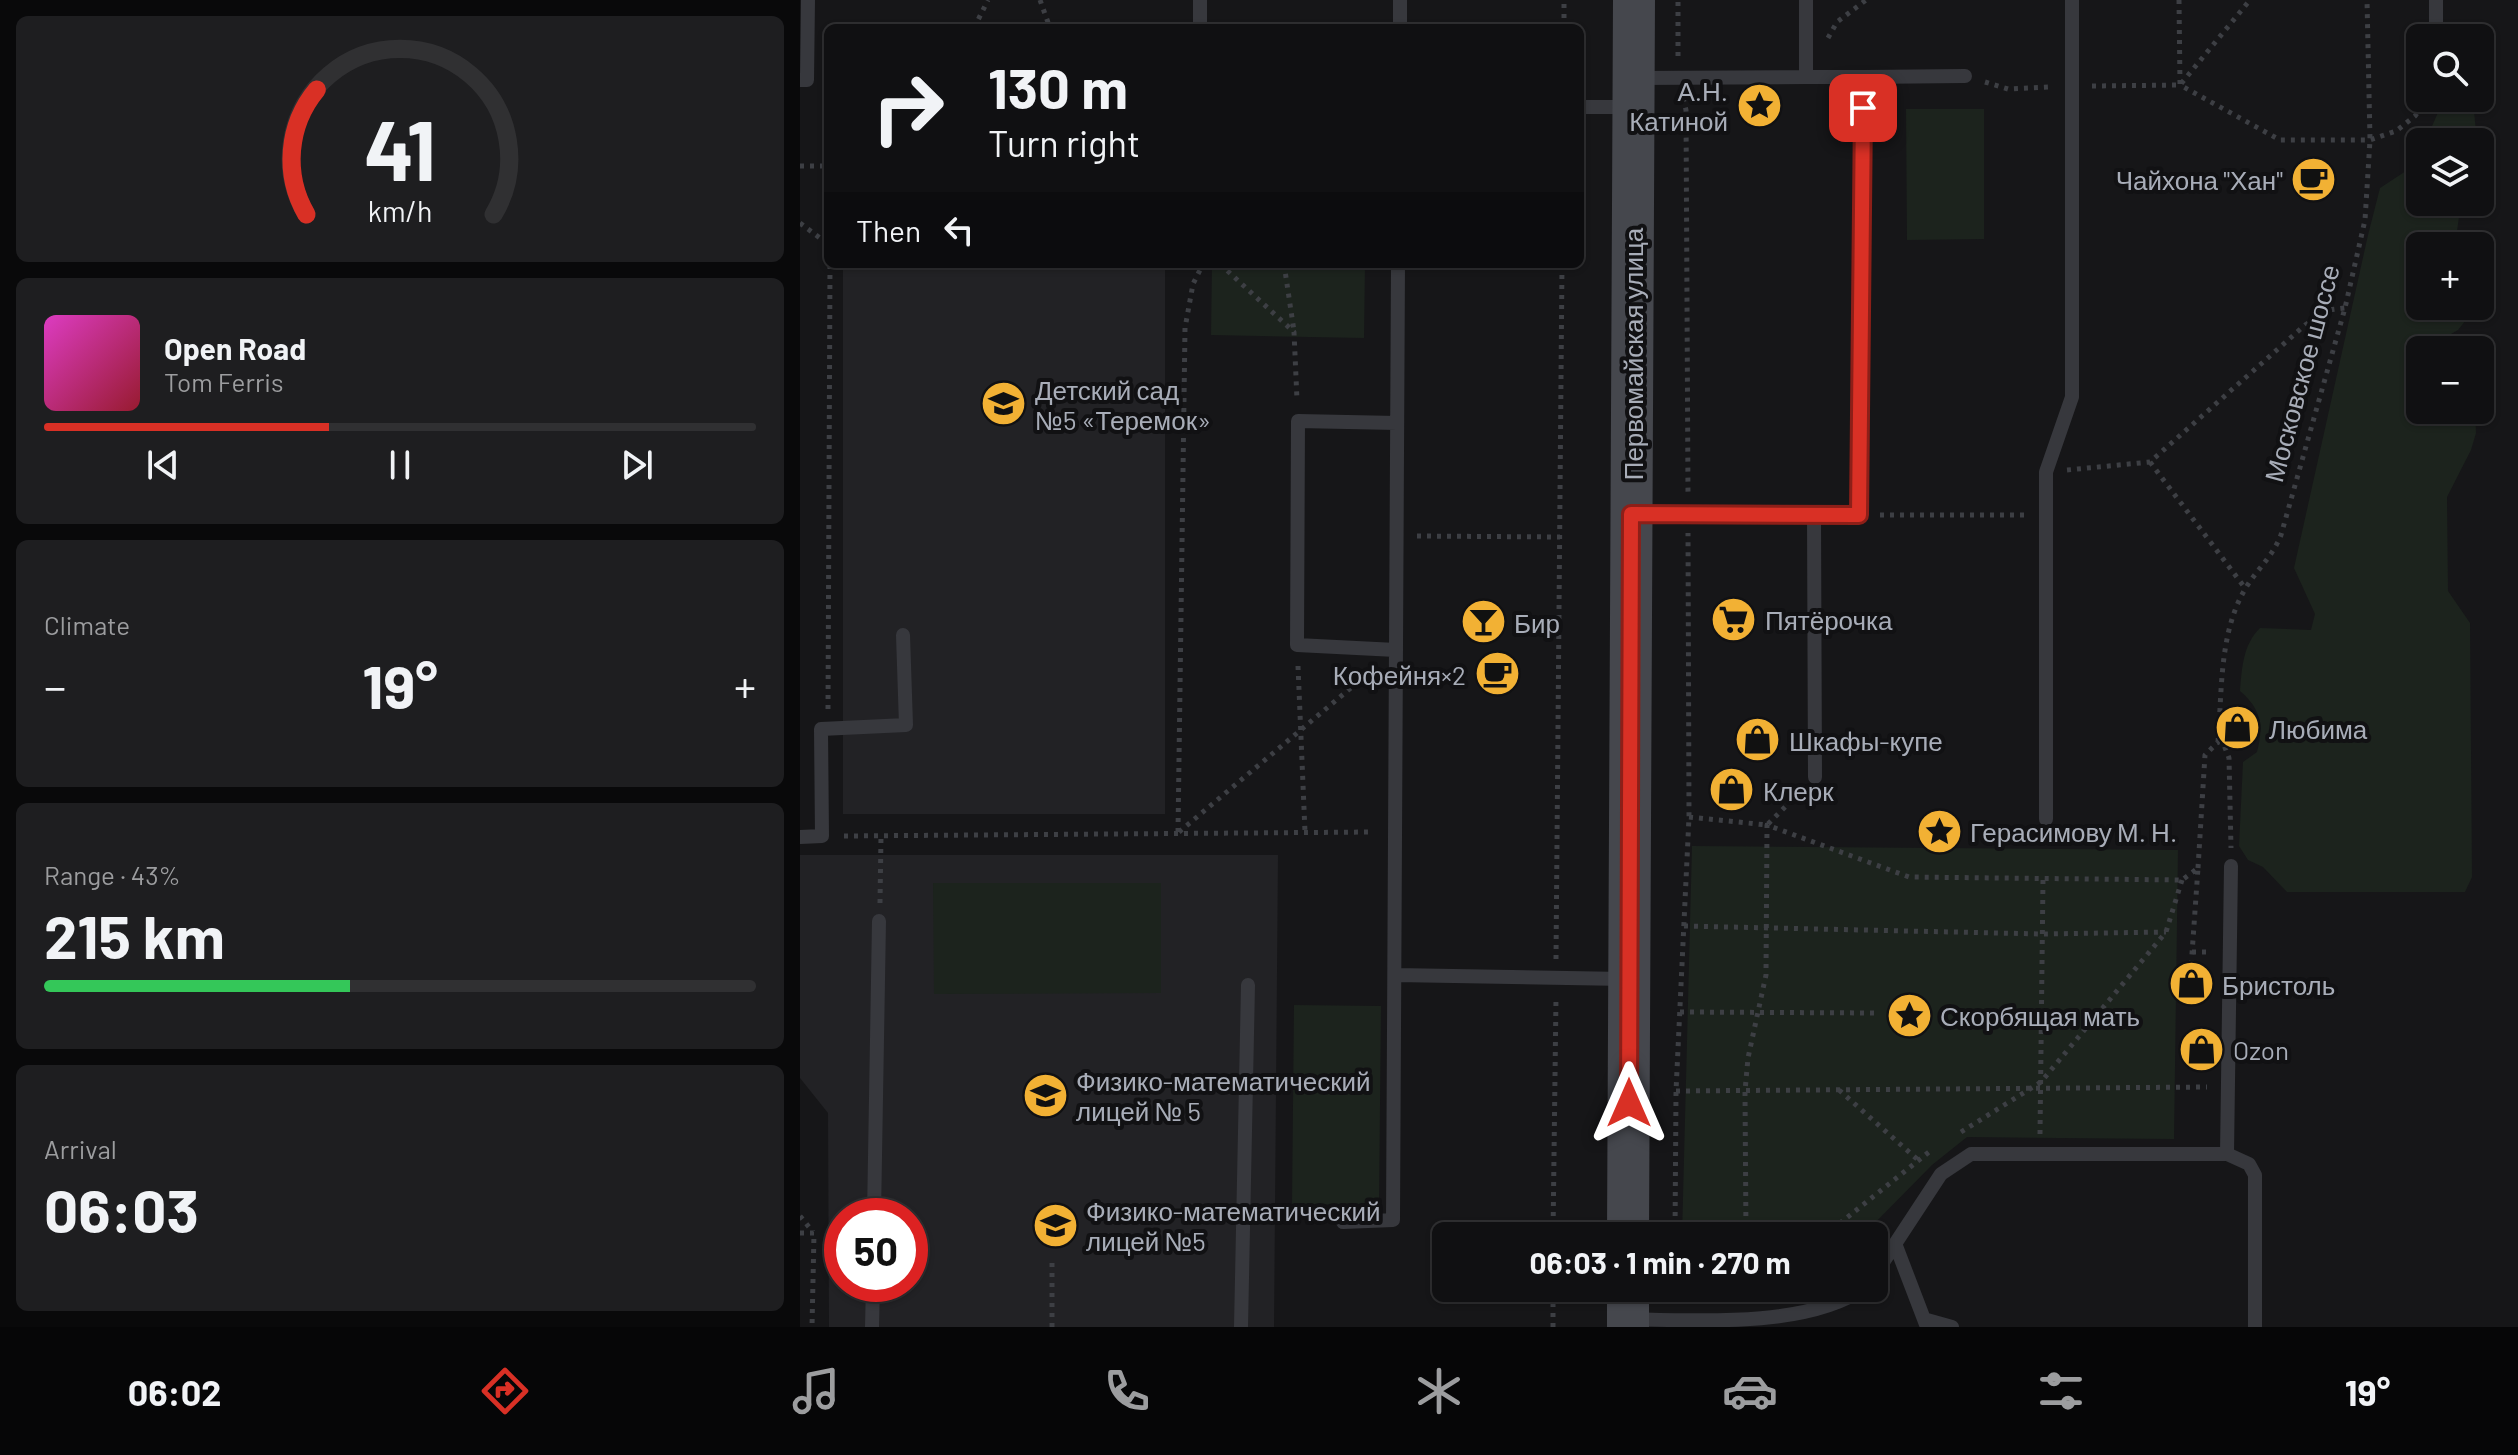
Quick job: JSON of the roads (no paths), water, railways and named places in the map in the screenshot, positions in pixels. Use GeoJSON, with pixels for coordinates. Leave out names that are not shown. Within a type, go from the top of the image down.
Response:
{"type":"FeatureCollection","features":[{"type":"Feature","properties":{"kind":"main road","name":"Первомайская улица"},"geometry":{"type":"LineString","coordinates":[[1628,1222],[1634,0]]}},
{"type":"Feature","properties":{"kind":"lane"},"geometry":{"type":"LineString","coordinates":[[800,80],[807,80],[808,0]]}},
{"type":"Feature","properties":{"kind":"lane"},"geometry":{"type":"LineString","coordinates":[[1200,0],[1200,24]]}},
{"type":"Feature","properties":{"kind":"lane"},"geometry":{"type":"LineString","coordinates":[[1400,0],[1400,24]]}},
{"type":"Feature","properties":{"kind":"lane"},"geometry":{"type":"LineString","coordinates":[[1806,0],[1806,77]]}},
{"type":"Feature","properties":{"kind":"lane"},"geometry":{"type":"LineString","coordinates":[[2046,819],[2046,472],[2072,397],[2072,0]]}},
{"type":"Feature","properties":{"kind":"lane"},"geometry":{"type":"LineString","coordinates":[[2436,0],[2436,24]]}},
{"type":"Feature","properties":{"kind":"lane"},"geometry":{"type":"LineString","coordinates":[[1584,106],[1677,78],[1965,76]]}},
{"type":"Feature","properties":{"kind":"lane"},"geometry":{"type":"LineString","coordinates":[[1631,514],[1859,515],[1864,77]]}},
{"type":"Feature","properties":{"kind":"lane"},"geometry":{"type":"LineString","coordinates":[[1343,1222],[1393,1220],[1398,268]]}},
{"type":"Feature","properties":{"kind":"lane"},"geometry":{"type":"LineString","coordinates":[[1396,650],[1297,645],[1298,421],[1397,423]]}},
{"type":"Feature","properties":{"kind":"lane"},"geometry":{"type":"LineString","coordinates":[[1814,516],[1815,777]]}},
{"type":"Feature","properties":{"kind":"lane"},"geometry":{"type":"LineString","coordinates":[[800,837],[822,836],[821,729],[906,725],[903,635]]}},
{"type":"Feature","properties":{"kind":"lane"},"geometry":{"type":"LineString","coordinates":[[2227,1154],[2231,866]]}},
{"type":"Feature","properties":{"kind":"lane"},"geometry":{"type":"LineString","coordinates":[[874,1198],[879,921]]}},
{"type":"Feature","properties":{"kind":"lane"},"geometry":{"type":"LineString","coordinates":[[1396,975],[1629,980]]}},
{"type":"Feature","properties":{"kind":"lane"},"geometry":{"type":"LineString","coordinates":[[1241,1327],[1248,985]]}},
{"type":"Feature","properties":{"kind":"lane"},"geometry":{"type":"LineString","coordinates":[[1888,1257],[1941,1174],[1971,1154],[2227,1154],[2249,1164],[2255,1175],[2255,1327]]}},
{"type":"Feature","properties":{"kind":"lane"},"geometry":{"type":"LineString","coordinates":[[1896,1246],[1927,1324],[1952,1327]]}},
{"type":"Feature","properties":{"kind":"lane"},"geometry":{"type":"LineString","coordinates":[[872,1327],[873,1302]]}},
{"type":"Feature","properties":{"kind":"lane"},"geometry":{"type":"LineString","coordinates":[[1628,1311],[1790,1318],[1844,1302]]}},
{"type":"Feature","properties":{"kind":"place","name":"А.Н. Катиной"},"geometry":{"type":"Point","coordinates":[1759,105]}},
{"type":"Feature","properties":{"kind":"place","name":"Чайхона \"Хан\""},"geometry":{"type":"Point","coordinates":[2314,179]}},
{"type":"Feature","properties":{"kind":"place","name":"Детский сад №5 «Теремок»"},"geometry":{"type":"Point","coordinates":[1004,404]}},
{"type":"Feature","properties":{"kind":"place","name":"Пятёрочка"},"geometry":{"type":"Point","coordinates":[1734,619]}},
{"type":"Feature","properties":{"kind":"place","name":"Бир"},"geometry":{"type":"Point","coordinates":[1483,622]}},
{"type":"Feature","properties":{"kind":"place","name":"Кофейня×2"},"geometry":{"type":"Point","coordinates":[1497,674]}},
{"type":"Feature","properties":{"kind":"place","name":"Любима"},"geometry":{"type":"Point","coordinates":[2238,728]}},
{"type":"Feature","properties":{"kind":"place","name":"Шкафы-купе"},"geometry":{"type":"Point","coordinates":[1758,740]}},
{"type":"Feature","properties":{"kind":"place","name":"Клерк"},"geometry":{"type":"Point","coordinates":[1732,790]}},
{"type":"Feature","properties":{"kind":"place","name":"Герасимову М. Н."},"geometry":{"type":"Point","coordinates":[1939,831]}},
{"type":"Feature","properties":{"kind":"place","name":"Бристоль"},"geometry":{"type":"Point","coordinates":[2191,984]}},
{"type":"Feature","properties":{"kind":"place","name":"Скорбящая мать"},"geometry":{"type":"Point","coordinates":[1909,1015]}},
{"type":"Feature","properties":{"kind":"place","name":"Ozon"},"geometry":{"type":"Point","coordinates":[2202,1049]}},
{"type":"Feature","properties":{"kind":"place","name":"Физико-математический лицей № 5"},"geometry":{"type":"Point","coordinates":[1045,1095]}},
{"type":"Feature","properties":{"kind":"place","name":"Физико-математический лицей №5"},"geometry":{"type":"Point","coordinates":[1055,1225]}}]}
